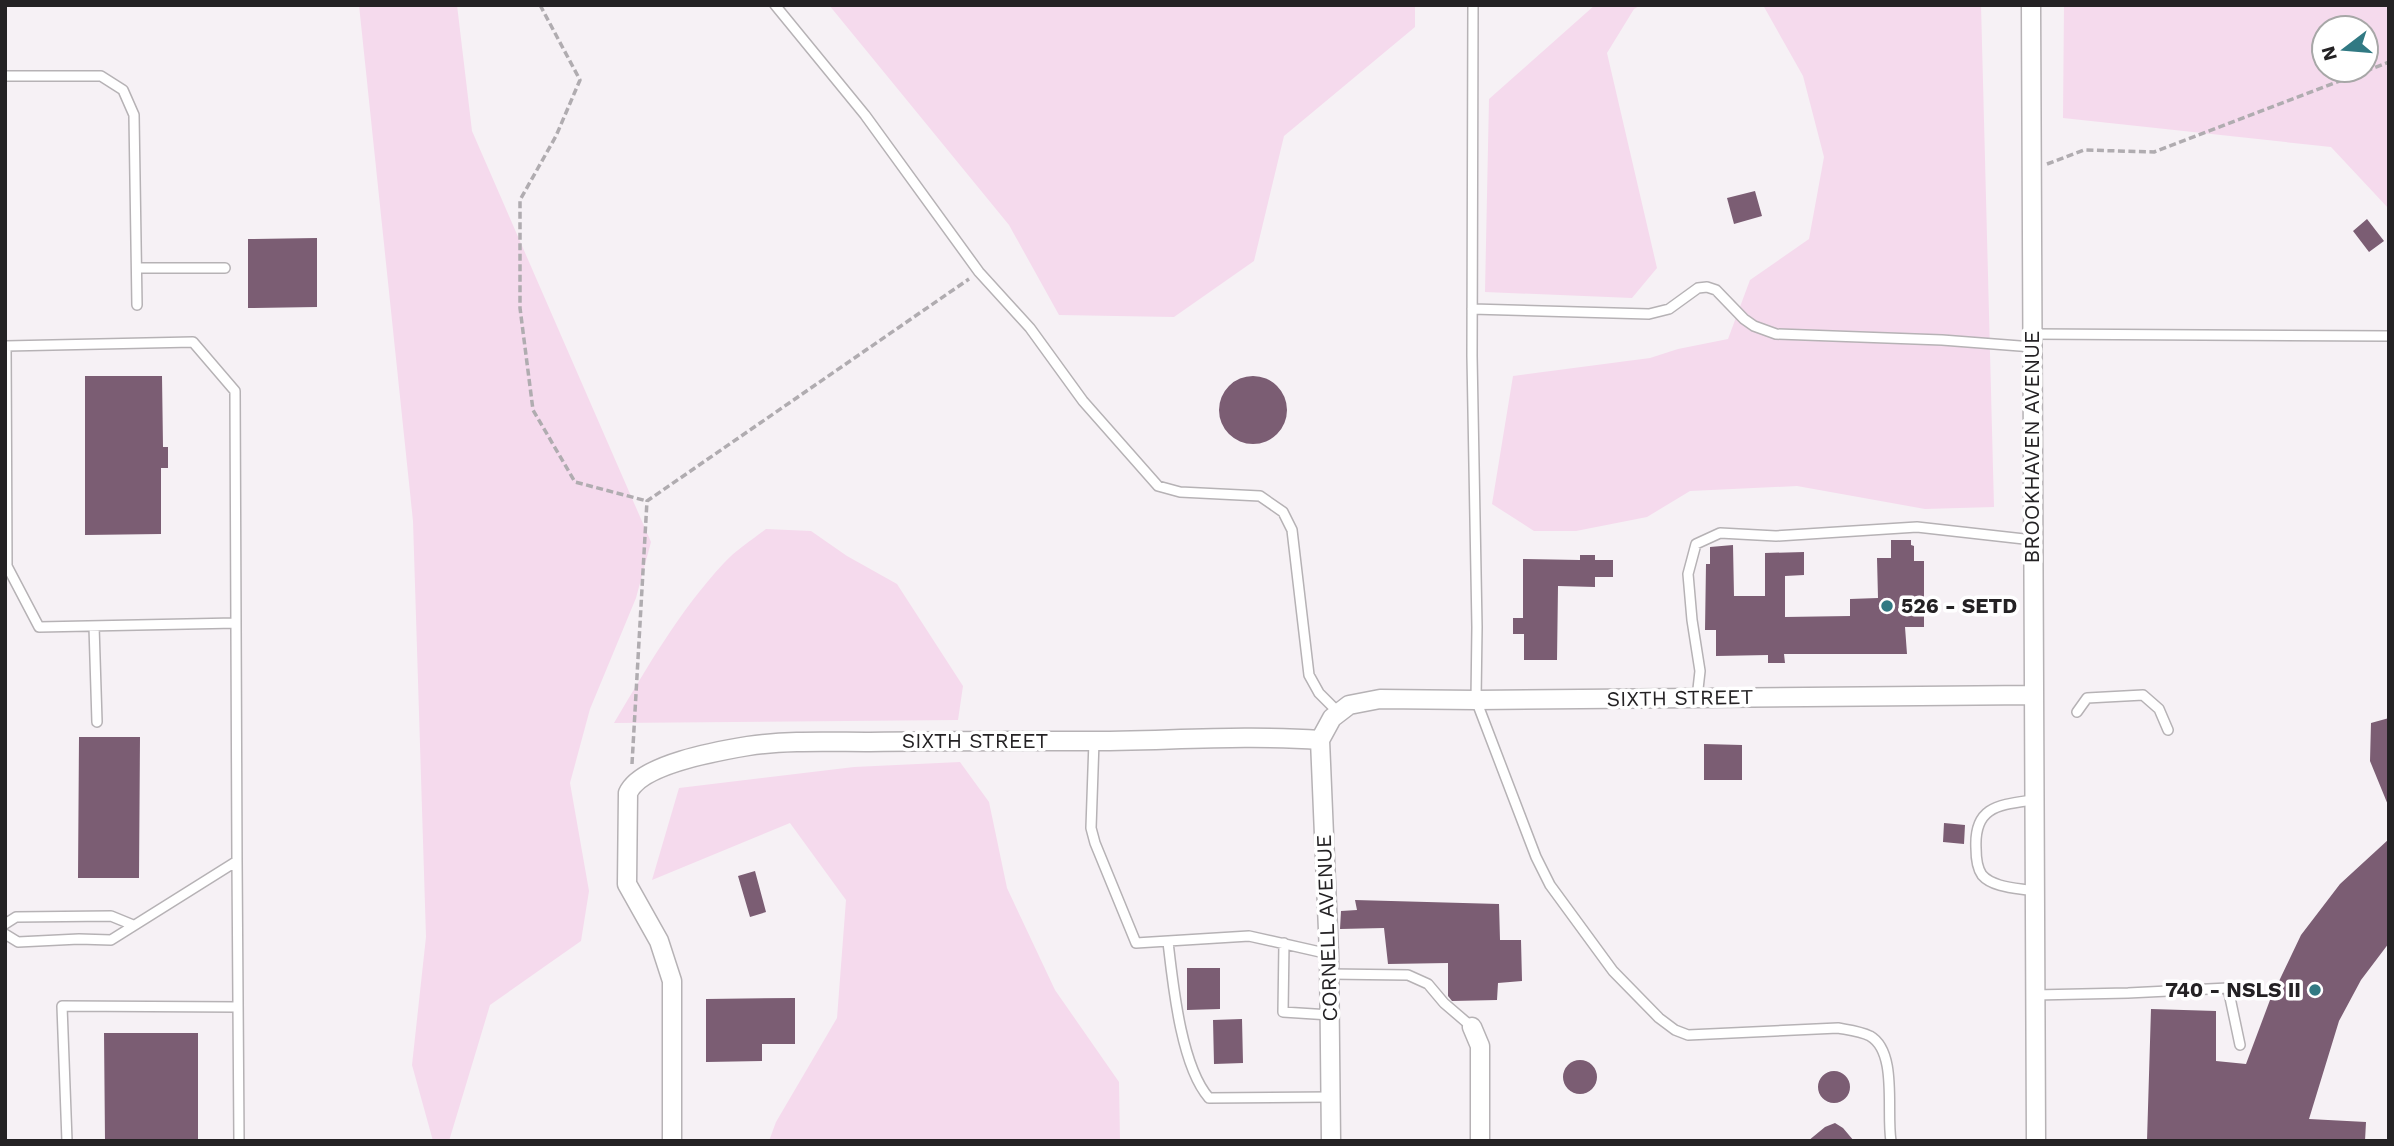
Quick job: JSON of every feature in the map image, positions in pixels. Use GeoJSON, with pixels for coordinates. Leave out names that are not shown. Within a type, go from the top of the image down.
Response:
{"type":"FeatureCollection","features":[{"type":"Feature","properties":{"kind":"street","name":"BROOKHAVEN AVENUE"},"geometry":{"type":"LineString","coordinates":[[2031,5],[2036,1141]]}},
{"type":"Feature","properties":{"kind":"street","name":"SIXTH STREET"},"geometry":{"type":"LineString","coordinates":[[1336,716],[1349,705],[1380,698],[1476,700],[2033,695]]}},
{"type":"Feature","properties":{"kind":"street"},"geometry":{"type":"LineString","coordinates":[[1320,740],[1336,716]]}},
{"type":"Feature","properties":{"kind":"street","name":"SIXTH STREET"},"geometry":{"type":"LineString","coordinates":[[633,784],[652,772],[681,762],[750,746],[804,742],[1288,738],[1320,740]]}},
{"type":"Feature","properties":{"kind":"street","name":"CORNELL AVENUE"},"geometry":{"type":"LineString","coordinates":[[1320,740],[1329,954],[1331,1141]]}},
{"type":"Feature","properties":{"kind":"street"},"geometry":{"type":"LineString","coordinates":[[633,784],[628,793],[627,884],[659,941],[672,981],[672,1141]]}},
{"type":"Feature","properties":{"kind":"street"},"geometry":{"type":"LineString","coordinates":[[1472,1027],[1480,1046],[1480,1141]]}},
{"type":"Feature","properties":{"kind":"lane"},"geometry":{"type":"LineString","coordinates":[[775,5],[865,115],[979,272],[1030,328],[1083,401],[1158,486],[1180,492],[1260,496],[1283,512],[1292,530],[1309,675],[1336,716]]}},
{"type":"Feature","properties":{"kind":"lane"},"geometry":{"type":"LineString","coordinates":[[1473,5],[1472,309],[1476,700],[1550,885],[1613,971],[1660,1018],[1675,1030],[1688,1035],[1838,1028],[1859,1031],[1873,1038],[1883,1051],[1887,1063],[1888,1128],[1891,1141]]}},
{"type":"Feature","properties":{"kind":"lane"},"geometry":{"type":"LineString","coordinates":[[5,76],[101,76],[123,90],[134,115],[137,305]]}},
{"type":"Feature","properties":{"kind":"lane"},"geometry":{"type":"LineString","coordinates":[[137,268],[225,268]]}},
{"type":"Feature","properties":{"kind":"lane"},"geometry":{"type":"LineString","coordinates":[[1472,309],[1650,314],[1668,309],[1692,291],[1707,287],[1716,290],[1754,326],[1776,334],[1942,340],[2389,336]]}},
{"type":"Feature","properties":{"kind":"lane"},"geometry":{"type":"LineString","coordinates":[[236,623],[39,627],[7,566],[6,346],[193,342],[235,391],[239,1141]]}},
{"type":"Feature","properties":{"kind":"lane"},"geometry":{"type":"LineString","coordinates":[[1698,698],[1700,671],[1688,574],[1696,544],[1720,533],[1776,536],[1917,527],[2033,540]]}},
{"type":"Feature","properties":{"kind":"lane"},"geometry":{"type":"LineString","coordinates":[[94,626],[97,722]]}},
{"type":"Feature","properties":{"kind":"lane"},"geometry":{"type":"LineString","coordinates":[[2077,712],[2087,698],[2143,695],[2159,709],[2168,730]]}},
{"type":"Feature","properties":{"kind":"lane"},"geometry":{"type":"LineString","coordinates":[[1094,741],[1091,828],[1136,943],[1249,936],[1329,954]]}},
{"type":"Feature","properties":{"kind":"lane"},"geometry":{"type":"LineString","coordinates":[[2033,800],[2005,804],[1987,811],[1980,821],[1976,846],[1978,865],[1983,876],[1997,884],[2034,891]]}},
{"type":"Feature","properties":{"kind":"lane"},"geometry":{"type":"LineString","coordinates":[[5,934],[18,942],[111,940],[237,861]]}},
{"type":"Feature","properties":{"kind":"lane"},"geometry":{"type":"LineString","coordinates":[[5,924],[16,917],[111,916],[133,925]]}},
{"type":"Feature","properties":{"kind":"lane"},"geometry":{"type":"LineString","coordinates":[[1168,942],[1180,1027],[1197,1084],[1209,1098],[1331,1097]]}},
{"type":"Feature","properties":{"kind":"lane"},"geometry":{"type":"LineString","coordinates":[[1284,943],[1283,1012],[1330,1015]]}},
{"type":"Feature","properties":{"kind":"lane"},"geometry":{"type":"LineString","coordinates":[[1329,974],[1408,975],[1428,984],[1444,1003],[1472,1027]]}},
{"type":"Feature","properties":{"kind":"lane"},"geometry":{"type":"LineString","coordinates":[[2035,995],[2228,988],[2240,1045]]}},
{"type":"Feature","properties":{"kind":"lane"},"geometry":{"type":"LineString","coordinates":[[67,1141],[62,1006],[238,1007]]}},
{"type":"Feature","properties":{"kind":"path"},"geometry":{"type":"LineString","coordinates":[[540,5],[580,80],[556,136],[520,200],[520,308],[533,410],[575,482],[647,501],[979,272]]}},
{"type":"Feature","properties":{"kind":"path"},"geometry":{"type":"LineString","coordinates":[[2032,170],[2084,150],[2154,152],[2389,62]]}},
{"type":"Feature","properties":{"kind":"path"},"geometry":{"type":"LineString","coordinates":[[633,784],[647,501]]}},
{"type":"Feature","properties":{"kind":"shaded area"},"geometry":{"type":"Polygon","coordinates":[[[359,5],[457,5],[472,131],[651,542],[636,598],[590,709],[570,783],[589,891],[581,941],[490,1005],[449,1141],[433,1141],[412,1065],[426,937],[413,521],[359,5]]]}},
{"type":"Feature","properties":{"kind":"shaded area"},"geometry":{"type":"Polygon","coordinates":[[[829,5],[1415,5],[1415,27],[1284,136],[1254,261],[1174,317],[1059,315],[1009,225],[829,5]]]}},
{"type":"Feature","properties":{"kind":"shaded area"},"geometry":{"type":"Polygon","coordinates":[[[1595,5],[1641,5],[1634,9],[1607,53],[1657,268],[1632,298],[1485,292],[1489,99],[1595,5]]]}},
{"type":"Feature","properties":{"kind":"shaded area"},"geometry":{"type":"Polygon","coordinates":[[[1763,5],[1981,5],[1994,507],[1925,509],[1797,486],[1690,491],[1647,517],[1576,531],[1534,531],[1492,504],[1513,376],[1650,358],[1678,349],[1728,339],[1750,280],[1809,239],[1824,157],[1803,76],[1763,5]]]}},
{"type":"Feature","properties":{"kind":"shaded area"},"geometry":{"type":"Polygon","coordinates":[[[2064,5],[2389,5],[2389,209],[2331,147],[2063,118],[2064,5]]]}},
{"type":"Feature","properties":{"kind":"shaded area"},"geometry":{"type":"Polygon","coordinates":[[[766,529],[811,531],[847,556],[897,584],[963,686],[958,720],[614,723],[664,640],[692,601],[729,558],[766,529]]]}},
{"type":"Feature","properties":{"kind":"shaded area"},"geometry":{"type":"Polygon","coordinates":[[[960,762],[989,802],[1007,888],[1055,990],[1119,1082],[1120,1141],[769,1141],[776,1122],[837,1018],[846,900],[790,823],[652,880],[679,788],[854,767],[960,762]]]}},
{"type":"Feature","properties":{"kind":"building"},"geometry":{"type":"Polygon","coordinates":[[[1755,191],[1762,216],[1734,224],[1727,198],[1755,191]]]}},
{"type":"Feature","properties":{"kind":"building"},"geometry":{"type":"Polygon","coordinates":[[[2367,219],[2384,241],[2369,252],[2353,231],[2367,219]]]}},
{"type":"Feature","properties":{"kind":"building"},"geometry":{"type":"Polygon","coordinates":[[[317,238],[317,307],[248,308],[248,239],[317,238]]]}},
{"type":"Feature","properties":{"kind":"building"},"geometry":{"type":"Polygon","coordinates":[[[85,376],[162,376],[163,447],[168,447],[168,468],[161,468],[161,534],[85,535],[85,376]]]}},
{"type":"Feature","properties":{"kind":"building"},"geometry":{"type":"Polygon","coordinates":[[[1253,376],[1266,379],[1277,386],[1284,397],[1287,410],[1284,423],[1277,434],[1266,441],[1253,444],[1240,441],[1229,434],[1222,423],[1219,410],[1222,397],[1229,386],[1240,379],[1253,376]]]}},
{"type":"Feature","properties":{"kind":"building","name":"526 - SETD"},"geometry":{"type":"Polygon","coordinates":[[[1891,540],[1911,540],[1911,545],[1914,546],[1914,561],[1924,561],[1924,627],[1905,627],[1907,654],[1784,654],[1785,663],[1768,663],[1768,655],[1716,656],[1716,630],[1705,630],[1706,564],[1710,564],[1710,547],[1733,545],[1734,596],[1765,596],[1765,553],[1804,552],[1804,575],[1785,576],[1785,617],[1850,616],[1850,599],[1878,598],[1877,558],[1891,558],[1891,540]]]}},
{"type":"Feature","properties":{"kind":"building"},"geometry":{"type":"Polygon","coordinates":[[[1580,555],[1595,555],[1595,560],[1613,560],[1613,577],[1595,577],[1595,587],[1558,586],[1557,660],[1524,660],[1524,634],[1513,634],[1513,618],[1523,618],[1523,559],[1580,560],[1580,555]]]}},
{"type":"Feature","properties":{"kind":"building"},"geometry":{"type":"Polygon","coordinates":[[[2389,718],[2388,805],[2370,761],[2371,723],[2389,718]]]}},
{"type":"Feature","properties":{"kind":"building"},"geometry":{"type":"Polygon","coordinates":[[[79,737],[140,737],[139,878],[78,878],[79,737]]]}},
{"type":"Feature","properties":{"kind":"building"},"geometry":{"type":"Polygon","coordinates":[[[1704,744],[1742,745],[1742,780],[1704,780],[1704,744]]]}},
{"type":"Feature","properties":{"kind":"building"},"geometry":{"type":"Polygon","coordinates":[[[1944,823],[1965,825],[1964,844],[1943,842],[1944,823]]]}},
{"type":"Feature","properties":{"kind":"building","name":"740 - NSLS II"},"geometry":{"type":"Polygon","coordinates":[[[2389,839],[2389,943],[2361,980],[2339,1021],[2309,1119],[2366,1122],[2365,1141],[2147,1141],[2151,1009],[2216,1011],[2216,1061],[2246,1064],[2270,1000],[2301,935],[2340,884],[2389,839]]]}},
{"type":"Feature","properties":{"kind":"building"},"geometry":{"type":"Polygon","coordinates":[[[755,871],[766,912],[750,917],[738,876],[755,871]]]}},
{"type":"Feature","properties":{"kind":"building"},"geometry":{"type":"Polygon","coordinates":[[[1355,900],[1499,904],[1500,940],[1521,940],[1522,981],[1498,983],[1497,1000],[1452,1001],[1448,996],[1448,963],[1388,964],[1384,928],[1340,929],[1341,911],[1357,910],[1355,900]]]}},
{"type":"Feature","properties":{"kind":"building"},"geometry":{"type":"Polygon","coordinates":[[[1187,968],[1220,968],[1220,1009],[1187,1010],[1187,968]]]}},
{"type":"Feature","properties":{"kind":"building"},"geometry":{"type":"Polygon","coordinates":[[[795,998],[795,1044],[762,1044],[762,1061],[706,1062],[706,999],[795,998]]]}},
{"type":"Feature","properties":{"kind":"building"},"geometry":{"type":"Polygon","coordinates":[[[1242,1019],[1243,1063],[1214,1064],[1213,1020],[1242,1019]]]}},
{"type":"Feature","properties":{"kind":"building"},"geometry":{"type":"Polygon","coordinates":[[[104,1033],[198,1033],[198,1141],[105,1141],[104,1033]]]}},
{"type":"Feature","properties":{"kind":"building"},"geometry":{"type":"Polygon","coordinates":[[[1580,1060],[1592,1065],[1597,1077],[1592,1089],[1580,1094],[1568,1089],[1563,1077],[1568,1065],[1580,1060]]]}},
{"type":"Feature","properties":{"kind":"building"},"geometry":{"type":"Polygon","coordinates":[[[1834,1071],[1845,1076],[1850,1087],[1845,1098],[1834,1103],[1823,1098],[1818,1087],[1823,1076],[1834,1071]]]}},
{"type":"Feature","properties":{"kind":"building"},"geometry":{"type":"Polygon","coordinates":[[[1835,1123],[1854,1141],[1808,1141],[1825,1127],[1835,1123]]]}},
{"type":"Feature","properties":{"kind":"place","name":"526 - SETD"},"geometry":{"type":"Point","coordinates":[1887,606]}},
{"type":"Feature","properties":{"kind":"place","name":"740 - NSLS II"},"geometry":{"type":"Point","coordinates":[2315,990]}}]}
